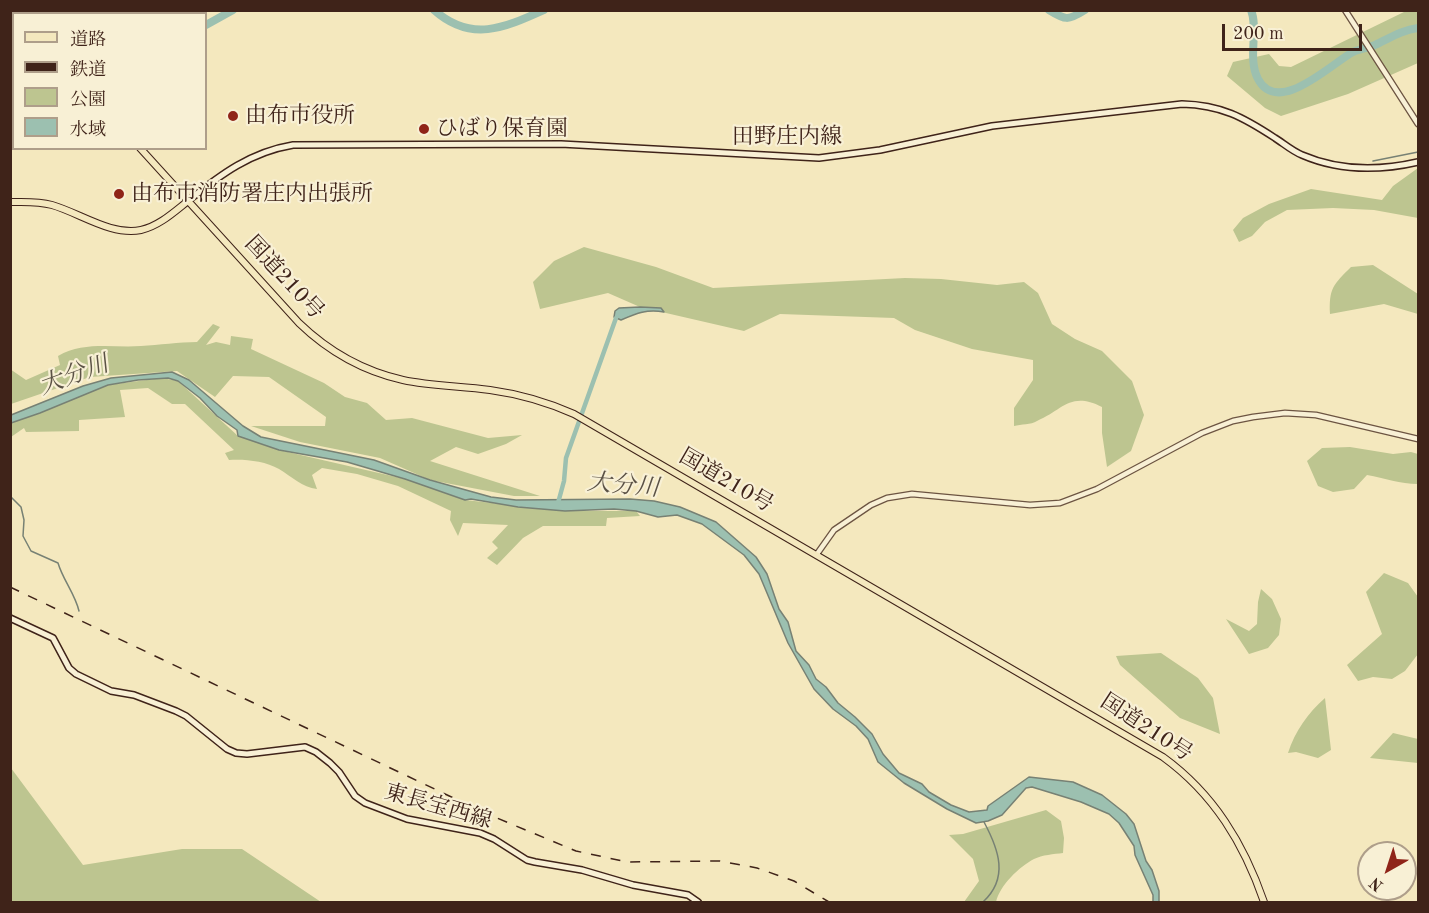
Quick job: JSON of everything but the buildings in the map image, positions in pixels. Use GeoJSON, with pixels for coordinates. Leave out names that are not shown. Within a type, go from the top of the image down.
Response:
{"type":"FeatureCollection","features":[{"type":"Feature","properties":{"kind":"main road","name":"田野庄内線"},"geometry":{"type":"LineString","coordinates":[[188,201],[222,174],[242,162],[274,149],[293,145],[561,144],[813,158],[880,150],[992,126],[1182,104],[1207,105],[1228,111],[1255,125],[1300,154],[1327,164],[1377,169],[1419,162]]}},
{"type":"Feature","properties":{"kind":"main road","name":"国道210号"},"geometry":{"type":"LineString","coordinates":[[142,150],[279,303],[305,329],[342,356],[374,371],[411,381],[518,395],[574,414],[1125,733],[1171,763],[1206,795],[1229,827],[1250,864],[1264,903]]}},
{"type":"Feature","properties":{"kind":"main road"},"geometry":{"type":"LineString","coordinates":[[10,202],[48,204],[112,228],[134,230],[144,229],[162,221],[188,201]]}},
{"type":"Feature","properties":{"kind":"main road","name":"東長宝西線"},"geometry":{"type":"LineString","coordinates":[[10,618],[53,638],[69,668],[76,674],[111,691],[144,698],[176,711],[227,749],[236,753],[247,754],[305,747],[330,763],[355,796],[365,803],[407,819],[480,833],[527,860],[582,870],[633,885],[688,895],[698,903]]}},
{"type":"Feature","properties":{"kind":"street"},"geometry":{"type":"LineString","coordinates":[[1345,10],[1419,124]]}},
{"type":"Feature","properties":{"kind":"street"},"geometry":{"type":"LineString","coordinates":[[817,554],[834,530],[871,505],[887,498],[917,494],[1030,505],[1060,504],[1097,489],[1202,433],[1233,421],[1253,417],[1285,413],[1316,415],[1419,439]]}},
{"type":"Feature","properties":{"kind":"green space"},"geometry":{"type":"Polygon","coordinates":[[[1406,11],[1418,11],[1418,63],[1348,94],[1281,116],[1265,108],[1227,76],[1233,62],[1269,54],[1279,66],[1291,67],[1406,11]]]}},
{"type":"Feature","properties":{"kind":"green space"},"geometry":{"type":"Polygon","coordinates":[[[1418,168],[1418,218],[1374,210],[1333,208],[1287,210],[1265,222],[1252,236],[1239,242],[1233,230],[1243,218],[1269,204],[1311,189],[1382,200],[1393,186],[1418,168]]]}},
{"type":"Feature","properties":{"kind":"green space"},"geometry":{"type":"Polygon","coordinates":[[[584,247],[656,267],[713,288],[905,278],[997,285],[1024,282],[1038,293],[1052,324],[1075,339],[1102,351],[1132,381],[1144,415],[1131,451],[1107,467],[1102,433],[1102,407],[1074,401],[1035,422],[1014,426],[1014,408],[1033,380],[1033,360],[972,349],[915,330],[894,318],[780,314],[744,331],[640,307],[608,293],[540,309],[533,282],[554,261],[584,247]]]}},
{"type":"Feature","properties":{"kind":"green space"},"geometry":{"type":"Polygon","coordinates":[[[1373,265],[1418,294],[1418,314],[1384,304],[1330,314],[1331,292],[1340,278],[1351,267],[1373,265]]]}},
{"type":"Feature","properties":{"kind":"green space"},"geometry":{"type":"Polygon","coordinates":[[[213,324],[220,327],[206,345],[216,342],[230,345],[231,336],[253,339],[251,349],[324,383],[345,397],[367,403],[386,420],[412,418],[488,438],[522,435],[506,444],[478,454],[456,447],[430,461],[540,496],[514,496],[430,480],[380,458],[300,442],[251,426],[325,426],[326,417],[269,377],[233,376],[215,397],[177,371],[90,377],[11,404],[10,369],[26,380],[60,365],[58,356],[78,348],[197,342],[213,324]]]}},
{"type":"Feature","properties":{"kind":"green space"},"geometry":{"type":"Polygon","coordinates":[[[162,378],[178,381],[238,436],[279,450],[405,479],[465,500],[565,511],[636,511],[640,516],[607,518],[606,526],[543,526],[523,538],[497,565],[487,558],[498,548],[492,542],[508,525],[463,523],[458,536],[450,520],[451,511],[398,486],[357,474],[322,468],[312,475],[317,489],[302,484],[268,464],[248,460],[229,460],[225,453],[234,450],[185,404],[172,404],[148,388],[120,390],[125,417],[79,420],[79,431],[26,432],[24,428],[11,437],[11,422],[108,385],[162,378]]]}},
{"type":"Feature","properties":{"kind":"green space"},"geometry":{"type":"Polygon","coordinates":[[[1350,447],[1393,454],[1411,452],[1418,454],[1418,484],[1367,475],[1354,489],[1333,492],[1318,486],[1307,461],[1322,448],[1350,447]]]}},
{"type":"Feature","properties":{"kind":"green space"},"geometry":{"type":"Polygon","coordinates":[[[1384,573],[1408,583],[1418,597],[1418,654],[1405,671],[1392,679],[1373,677],[1358,681],[1347,665],[1382,634],[1366,592],[1384,573]]]}},
{"type":"Feature","properties":{"kind":"green space"},"geometry":{"type":"Polygon","coordinates":[[[1261,589],[1272,599],[1281,619],[1279,635],[1268,648],[1249,654],[1226,619],[1249,631],[1257,624],[1261,589]]]}},
{"type":"Feature","properties":{"kind":"green space"},"geometry":{"type":"Polygon","coordinates":[[[1161,653],[1198,678],[1213,698],[1220,734],[1180,718],[1120,665],[1116,656],[1161,653]]]}},
{"type":"Feature","properties":{"kind":"green space"},"geometry":{"type":"Polygon","coordinates":[[[1325,698],[1331,750],[1318,758],[1296,752],[1288,753],[1303,723],[1325,698]]]}},
{"type":"Feature","properties":{"kind":"green space"},"geometry":{"type":"Polygon","coordinates":[[[1393,733],[1418,739],[1418,763],[1370,758],[1393,733]]]}},
{"type":"Feature","properties":{"kind":"green space"},"geometry":{"type":"Polygon","coordinates":[[[11,768],[83,865],[182,849],[242,849],[321,902],[11,902],[11,768]]]}},
{"type":"Feature","properties":{"kind":"green space"},"geometry":{"type":"Polygon","coordinates":[[[1046,810],[1061,821],[1064,838],[1063,853],[1028,862],[1006,883],[996,902],[964,902],[979,881],[973,859],[949,835],[963,834],[1046,810]]]}},
{"type":"Feature","properties":{"kind":"water"},"geometry":{"type":"Polygon","coordinates":[[[619,308],[661,308],[664,312],[642,312],[621,320],[614,317],[615,311],[619,308]]]}},
{"type":"Feature","properties":{"kind":"water"},"geometry":{"type":"Polygon","coordinates":[[[172,372],[189,380],[243,426],[261,437],[374,460],[430,480],[491,497],[516,500],[630,499],[654,501],[680,507],[716,522],[756,557],[767,574],[779,609],[788,622],[796,651],[809,665],[816,679],[872,734],[883,754],[899,773],[922,784],[929,792],[951,805],[969,812],[987,810],[988,806],[1029,777],[1073,782],[1102,795],[1126,814],[1134,824],[1159,891],[1159,902],[1153,902],[1153,895],[1135,855],[1134,846],[1119,823],[1109,814],[1081,802],[1032,787],[1026,788],[1002,815],[976,823],[947,809],[904,783],[878,762],[868,739],[814,689],[788,643],[759,574],[744,555],[702,524],[677,515],[658,517],[636,511],[614,509],[565,511],[465,500],[347,462],[279,450],[238,436],[237,430],[217,416],[200,398],[178,381],[168,378],[108,385],[11,423],[11,415],[83,386],[111,378],[172,372]]]}},
{"type":"Feature","properties":{"kind":"waterway"},"geometry":{"type":"LineString","coordinates":[[207,24],[233,10]]}},
{"type":"Feature","properties":{"kind":"waterway"},"geometry":{"type":"LineString","coordinates":[[434,10],[448,20],[475,29],[501,27],[544,10]]}},
{"type":"Feature","properties":{"kind":"waterway"},"geometry":{"type":"LineString","coordinates":[[1049,10],[1067,18],[1085,10]]}},
{"type":"Feature","properties":{"kind":"waterway"},"geometry":{"type":"LineString","coordinates":[[1251,10],[1254,26],[1255,71],[1258,79],[1267,89],[1278,92],[1305,84],[1353,52],[1375,45],[1401,32],[1418,28]]}},
{"type":"Feature","properties":{"kind":"waterway"},"geometry":{"type":"LineString","coordinates":[[1373,161],[1418,152]]}},
{"type":"Feature","properties":{"kind":"waterway"},"geometry":{"type":"LineString","coordinates":[[558,503],[564,481],[566,458],[616,318]]}},
{"type":"Feature","properties":{"kind":"waterway"},"geometry":{"type":"LineString","coordinates":[[10,496],[21,507],[24,520],[23,536],[31,551],[58,563],[79,611]]}},
{"type":"Feature","properties":{"kind":"waterway"},"geometry":{"type":"LineString","coordinates":[[983,902],[991,893],[999,874],[997,853],[984,822]]}},
{"type":"Feature","properties":{"kind":"railway"},"geometry":{"type":"LineString","coordinates":[[10,587],[485,813],[576,851],[627,862],[720,861],[757,868],[794,881],[829,902]]}},
{"type":"Feature","properties":{"kind":"place","name":"由布市役所"},"geometry":{"type":"Point","coordinates":[233,116]}},
{"type":"Feature","properties":{"kind":"place","name":"ひばり保育園"},"geometry":{"type":"Point","coordinates":[424,129]}},
{"type":"Feature","properties":{"kind":"place","name":"由布市消防署庄内出張所"},"geometry":{"type":"Point","coordinates":[119,194]}},
{"type":"Feature","properties":{"kind":"water label","name":"大分川"},"geometry":{"type":"Point","coordinates":[74,376]}},
{"type":"Feature","properties":{"kind":"water label","name":"大分川"},"geometry":{"type":"Point","coordinates":[623,486]}}]}
